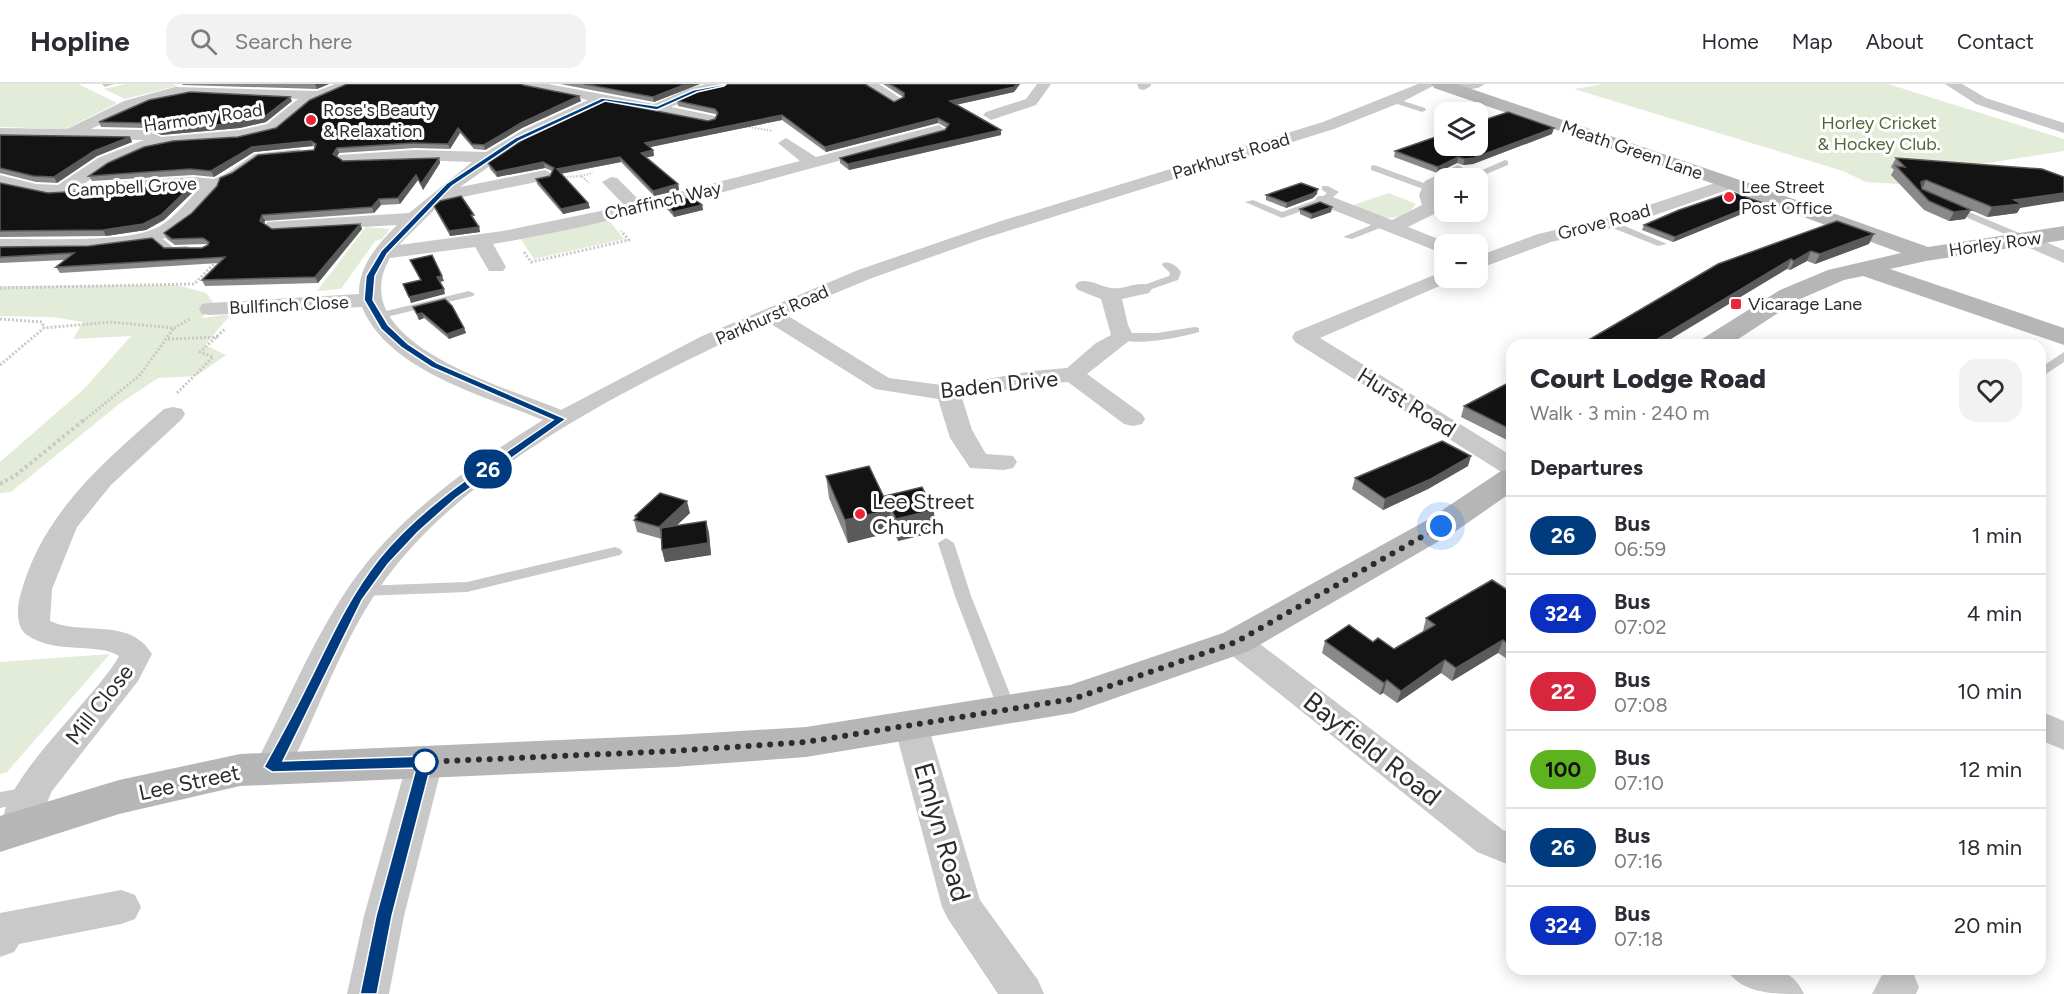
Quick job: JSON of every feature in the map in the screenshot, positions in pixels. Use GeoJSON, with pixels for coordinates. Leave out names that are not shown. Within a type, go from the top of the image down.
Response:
{"type":"FeatureCollection","features":[{"type":"Feature","properties":{"kind":"street","name":"Harmony Road"},"geometry":{"type":"LineString","coordinates":[[62,191],[114,156],[156,142],[263,131],[279,124],[306,100],[349,84]]}},
{"type":"Feature","properties":{"kind":"street"},"geometry":{"type":"LineString","coordinates":[[525,84],[555,86],[604,99],[657,108],[683,117],[710,119]]}},
{"type":"Feature","properties":{"kind":"street"},"geometry":{"type":"LineString","coordinates":[[657,108],[695,91],[724,84]]}},
{"type":"Feature","properties":{"kind":"street"},"geometry":{"type":"LineString","coordinates":[[991,115],[1031,102],[1044,84]]}},
{"type":"Feature","properties":{"kind":"street","name":"Parkhurst Road"},"geometry":{"type":"LineString","coordinates":[[272,767],[362,591],[384,561],[414,529],[452,495],[561,419],[678,356],[861,275],[965,238],[1295,136],[1394,100],[1430,84]]}},
{"type":"Feature","properties":{"kind":"street"},"geometry":{"type":"LineString","coordinates":[[1448,87],[1478,84]]}},
{"type":"Feature","properties":{"kind":"street"},"geometry":{"type":"LineString","coordinates":[[1952,84],[1981,100],[2064,128]]}},
{"type":"Feature","properties":{"kind":"street"},"geometry":{"type":"LineString","coordinates":[[71,133],[122,105],[183,87],[316,95]]}},
{"type":"Feature","properties":{"kind":"street","name":"Meath Green Lane"},"geometry":{"type":"LineString","coordinates":[[1448,87],[1730,183],[1926,254]]}},
{"type":"Feature","properties":{"kind":"street"},"geometry":{"type":"LineString","coordinates":[[561,419],[434,365],[405,346],[384,327],[373,308],[371,276],[383,253],[414,218],[435,198],[487,157],[535,130],[604,99]]}},
{"type":"Feature","properties":{"kind":"street","name":"Chaffinch Way"},"geometry":{"type":"LineString","coordinates":[[383,253],[513,235],[701,193],[939,130]]}},
{"type":"Feature","properties":{"kind":"street"},"geometry":{"type":"LineString","coordinates":[[0,133],[146,135],[156,142]]}},
{"type":"Feature","properties":{"kind":"street"},"geometry":{"type":"LineString","coordinates":[[786,143],[812,162]]}},
{"type":"Feature","properties":{"kind":"street"},"geometry":{"type":"LineString","coordinates":[[345,159],[381,154],[487,157]]}},
{"type":"Feature","properties":{"kind":"street"},"geometry":{"type":"LineString","coordinates":[[1436,162],[1453,168]]}},
{"type":"Feature","properties":{"kind":"street"},"geometry":{"type":"LineString","coordinates":[[435,198],[545,175]]}},
{"type":"Feature","properties":{"kind":"street","name":"Campbell Grove"},"geometry":{"type":"LineString","coordinates":[[0,180],[11,181],[32,190],[62,191],[210,183],[212,186],[169,229],[155,236],[128,241],[0,244]]}},
{"type":"Feature","properties":{"kind":"street"},"geometry":{"type":"LineString","coordinates":[[611,182],[636,207]]}},
{"type":"Feature","properties":{"kind":"street","name":"Grove Road"},"geometry":{"type":"LineString","coordinates":[[1488,259],[1545,238],[1610,223],[1730,183]]}},
{"type":"Feature","properties":{"kind":"street"},"geometry":{"type":"LineString","coordinates":[[1387,225],[1429,209],[1434,192]]}},
{"type":"Feature","properties":{"kind":"street"},"geometry":{"type":"LineString","coordinates":[[1325,194],[1387,225],[1434,244]]}},
{"type":"Feature","properties":{"kind":"street"},"geometry":{"type":"LineString","coordinates":[[274,226],[414,218]]}},
{"type":"Feature","properties":{"kind":"street","name":"Horley Row"},"geometry":{"type":"LineString","coordinates":[[1926,254],[2064,233]]}},
{"type":"Feature","properties":{"kind":"street"},"geometry":{"type":"LineString","coordinates":[[2025,239],[2064,257]]}},
{"type":"Feature","properties":{"kind":"street"},"geometry":{"type":"LineString","coordinates":[[482,241],[496,267]]}},
{"type":"Feature","properties":{"kind":"street"},"geometry":{"type":"LineString","coordinates":[[1722,339],[1810,284],[1863,268],[1926,254]]}},
{"type":"Feature","properties":{"kind":"street"},"geometry":{"type":"LineString","coordinates":[[1863,268],[2064,337]]}},
{"type":"Feature","properties":{"kind":"street","name":"Hurst Road"},"geometry":{"type":"LineString","coordinates":[[1434,281],[1303,337],[1506,463]]}},
{"type":"Feature","properties":{"kind":"street"},"geometry":{"type":"LineString","coordinates":[[1085,286],[1111,295],[1142,289]]}},
{"type":"Feature","properties":{"kind":"street"},"geometry":{"type":"LineString","coordinates":[[1111,295],[1112,310],[1123,337]]}},
{"type":"Feature","properties":{"kind":"street","name":"Bullfinch Close"},"geometry":{"type":"LineString","coordinates":[[210,309],[373,308]]}},
{"type":"Feature","properties":{"kind":"street","name":"Baden Drive"},"geometry":{"type":"LineString","coordinates":[[771,315],[883,384],[949,393],[1032,378],[1073,375],[1104,348],[1123,337]]}},
{"type":"Feature","properties":{"kind":"street"},"geometry":{"type":"LineString","coordinates":[[1073,375],[1133,419]]}},
{"type":"Feature","properties":{"kind":"street"},"geometry":{"type":"LineString","coordinates":[[949,393],[956,427],[964,446],[982,465]]}},
{"type":"Feature","properties":{"kind":"street","name":"Mill Close"},"geometry":{"type":"LineString","coordinates":[[13,814],[126,673],[136,654],[128,644],[107,639],[68,638],[36,627],[31,612],[40,580],[63,526],[111,469],[173,414]]}},
{"type":"Feature","properties":{"kind":"street","name":"Lee Street"},"geometry":{"type":"LineString","coordinates":[[13,814],[87,805],[176,782],[272,767],[663,752],[806,742],[1073,699],[1236,642],[1441,526],[1506,482]]}},
{"type":"Feature","properties":{"kind":"street","name":"Bayfield Road"},"geometry":{"type":"LineString","coordinates":[[1236,642],[1490,841],[1506,848]]}},
{"type":"Feature","properties":{"kind":"street","name":"Emlyn Road"},"geometry":{"type":"LineString","coordinates":[[911,725],[962,908],[1023,994]]}},
{"type":"Feature","properties":{"kind":"street"},"geometry":{"type":"LineString","coordinates":[[2046,727],[2064,737]]}},
{"type":"Feature","properties":{"kind":"street"},"geometry":{"type":"LineString","coordinates":[[368,994],[384,916],[425,762]]}},
{"type":"Feature","properties":{"kind":"street"},"geometry":{"type":"LineString","coordinates":[[0,939],[7,928],[121,907]]}},
{"type":"Feature","properties":{"kind":"street"},"geometry":{"type":"LineString","coordinates":[[1756,975],[1783,994]]}},
{"type":"Feature","properties":{"kind":"lane"},"geometry":{"type":"LineString","coordinates":[[1394,100],[1422,110]]}},
{"type":"Feature","properties":{"kind":"lane"},"geometry":{"type":"LineString","coordinates":[[210,183],[231,175],[258,156],[313,152]]}},
{"type":"Feature","properties":{"kind":"lane"},"geometry":{"type":"LineString","coordinates":[[1486,168],[1505,163]]}},
{"type":"Feature","properties":{"kind":"lane"},"geometry":{"type":"LineString","coordinates":[[1374,168],[1434,188]]}},
{"type":"Feature","properties":{"kind":"lane"},"geometry":{"type":"LineString","coordinates":[[1250,202],[1282,215],[1325,194]]}},
{"type":"Feature","properties":{"kind":"lane"},"geometry":{"type":"LineString","coordinates":[[1942,203],[2025,239]]}},
{"type":"Feature","properties":{"kind":"lane"},"geometry":{"type":"LineString","coordinates":[[1610,223],[1662,244]]}},
{"type":"Feature","properties":{"kind":"lane"},"geometry":{"type":"LineString","coordinates":[[1348,237],[1387,225]]}},
{"type":"Feature","properties":{"kind":"lane"},"geometry":{"type":"LineString","coordinates":[[155,236],[171,250],[194,249]]}},
{"type":"Feature","properties":{"kind":"lane"},"geometry":{"type":"LineString","coordinates":[[1142,289],[1174,278],[1176,272],[1167,265]]}},
{"type":"Feature","properties":{"kind":"lane"},"geometry":{"type":"LineString","coordinates":[[373,308],[469,294]]}},
{"type":"Feature","properties":{"kind":"lane"},"geometry":{"type":"LineString","coordinates":[[1123,337],[1157,337],[1195,330]]}},
{"type":"Feature","properties":{"kind":"lane"},"geometry":{"type":"LineString","coordinates":[[2046,370],[2064,356]]}},
{"type":"Feature","properties":{"kind":"lane"},"geometry":{"type":"LineString","coordinates":[[946,543],[963,596],[1007,709]]}},
{"type":"Feature","properties":{"kind":"lane"},"geometry":{"type":"LineString","coordinates":[[362,591],[467,587],[615,552]]}},
{"type":"Feature","properties":{"kind":"path"},"geometry":{"type":"LineString","coordinates":[[710,119],[785,133],[791,139],[783,141],[786,143]]}},
{"type":"Feature","properties":{"kind":"path"},"geometry":{"type":"LineString","coordinates":[[545,175],[560,172],[566,179],[581,176],[592,186],[611,182]]}},
{"type":"Feature","properties":{"kind":"path"},"geometry":{"type":"LineString","coordinates":[[513,235],[531,262],[628,240],[607,214]]}},
{"type":"Feature","properties":{"kind":"path"},"geometry":{"type":"LineString","coordinates":[[0,288],[194,284],[220,259]]}},
{"type":"Feature","properties":{"kind":"path"},"geometry":{"type":"LineString","coordinates":[[173,414],[178,408],[161,408],[194,379],[213,357],[200,352],[220,337],[244,307]]}},
{"type":"Feature","properties":{"kind":"path"},"geometry":{"type":"LineString","coordinates":[[0,484],[16,475],[139,376],[174,328],[210,309]]}},
{"type":"Feature","properties":{"kind":"path"},"geometry":{"type":"LineString","coordinates":[[0,319],[42,322],[44,328]]}},
{"type":"Feature","properties":{"kind":"path"},"geometry":{"type":"LineString","coordinates":[[0,365],[44,328],[110,322],[174,328]]}},
{"type":"Feature","properties":{"kind":"path"},"geometry":{"type":"LineString","coordinates":[[167,339],[220,337]]}},
{"type":"Feature","properties":{"kind":"green space"},"geometry":{"type":"Polygon","coordinates":[[[0,84],[78,84],[117,103],[66,129],[0,127],[0,84]]]}},
{"type":"Feature","properties":{"kind":"green space"},"geometry":{"type":"Polygon","coordinates":[[[126,84],[173,84],[177,86],[125,99],[104,89],[126,84]]]}},
{"type":"Feature","properties":{"kind":"green space","name":"Horley Cricket & Hockey Club."},"geometry":{"type":"Polygon","coordinates":[[[1604,84],[1888,84],[2064,139],[2064,151],[1948,169],[1963,188],[1866,182],[1843,171],[1574,89],[1604,84]]]}},
{"type":"Feature","properties":{"kind":"green space"},"geometry":{"type":"Polygon","coordinates":[[[1389,193],[1416,204],[1401,216],[1393,218],[1376,216],[1350,206],[1389,193]]]}},
{"type":"Feature","properties":{"kind":"green space"},"geometry":{"type":"Polygon","coordinates":[[[607,218],[624,239],[534,259],[520,238],[607,218]]]}},
{"type":"Feature","properties":{"kind":"green space"},"geometry":{"type":"Polygon","coordinates":[[[366,227],[390,229],[382,239],[375,241],[341,289],[317,291],[366,227]]]}},
{"type":"Feature","properties":{"kind":"green space"},"geometry":{"type":"Polygon","coordinates":[[[177,285],[206,293],[213,302],[202,318],[231,314],[205,345],[226,355],[196,376],[158,378],[119,404],[11,492],[0,493],[0,462],[84,389],[131,336],[73,339],[83,322],[52,317],[0,316],[0,286],[177,285]]]}},
{"type":"Feature","properties":{"kind":"green space"},"geometry":{"type":"Polygon","coordinates":[[[110,654],[7,772],[0,774],[0,662],[110,654]]]}},
{"type":"Feature","properties":{"kind":"building"},"geometry":{"type":"Polygon","coordinates":[[[347,84],[521,84],[579,96],[521,123],[484,145],[472,144],[458,128],[448,144],[413,143],[337,148],[333,154],[343,161],[439,158],[421,184],[416,175],[398,198],[379,199],[372,207],[262,215],[260,221],[272,229],[360,224],[315,277],[202,280],[225,257],[56,267],[74,253],[0,257],[0,247],[89,246],[152,238],[164,248],[202,248],[209,242],[203,238],[172,239],[164,233],[192,213],[217,186],[220,178],[232,173],[258,155],[314,150],[316,144],[311,141],[252,147],[211,171],[190,169],[89,176],[108,163],[144,147],[173,141],[238,137],[276,128],[310,100],[347,84]]]}},
{"type":"Feature","properties":{"kind":"building"},"geometry":{"type":"Polygon","coordinates":[[[584,84],[686,84],[653,97],[584,84]]]}},
{"type":"Feature","properties":{"kind":"building"},"geometry":{"type":"Polygon","coordinates":[[[729,84],[865,84],[894,102],[904,97],[904,93],[890,84],[1017,84],[1014,87],[950,101],[1001,130],[848,164],[840,158],[945,130],[949,124],[938,118],[825,147],[782,115],[645,143],[653,150],[641,153],[678,184],[653,191],[620,157],[557,169],[588,203],[561,209],[536,179],[550,176],[554,168],[543,162],[496,172],[488,163],[524,139],[605,101],[708,121],[715,119],[718,113],[715,109],[677,101],[700,91],[729,84]]]}},
{"type":"Feature","properties":{"kind":"building"},"geometry":{"type":"Polygon","coordinates":[[[190,92],[290,97],[264,117],[238,123],[159,130],[144,123],[99,122],[149,100],[190,92]]]}},
{"type":"Feature","properties":{"kind":"building"},"geometry":{"type":"Polygon","coordinates":[[[1508,112],[1554,128],[1488,153],[1488,119],[1508,112]]]}},
{"type":"Feature","properties":{"kind":"building"},"geometry":{"type":"Polygon","coordinates":[[[0,135],[130,137],[94,151],[54,177],[33,176],[0,168],[0,135]]]}},
{"type":"Feature","properties":{"kind":"building"},"geometry":{"type":"Polygon","coordinates":[[[1434,137],[1434,156],[1479,156],[1465,159],[1458,157],[1438,167],[1395,151],[1434,137]]]}},
{"type":"Feature","properties":{"kind":"building"},"geometry":{"type":"Polygon","coordinates":[[[1896,158],[2042,169],[2064,177],[2064,193],[2014,200],[2022,204],[1992,207],[1926,180],[1921,182],[1922,189],[1971,210],[1954,212],[1929,201],[1896,166],[1905,167],[1896,158]]]}},
{"type":"Feature","properties":{"kind":"building"},"geometry":{"type":"Polygon","coordinates":[[[0,183],[48,193],[192,185],[161,215],[143,224],[103,230],[0,231],[0,183]]]}},
{"type":"Feature","properties":{"kind":"building"},"geometry":{"type":"Polygon","coordinates":[[[1301,183],[1318,189],[1314,193],[1287,203],[1266,195],[1301,183]]]}},
{"type":"Feature","properties":{"kind":"building"},"geometry":{"type":"Polygon","coordinates":[[[1732,192],[1761,202],[1675,237],[1644,225],[1679,210],[1732,192]]]}},
{"type":"Feature","properties":{"kind":"building"},"geometry":{"type":"Polygon","coordinates":[[[461,196],[479,227],[449,231],[434,206],[440,201],[461,196]]]}},
{"type":"Feature","properties":{"kind":"building"},"geometry":{"type":"Polygon","coordinates":[[[692,197],[702,205],[673,212],[666,204],[692,197]]]}},
{"type":"Feature","properties":{"kind":"building"},"geometry":{"type":"Polygon","coordinates":[[[1320,202],[1332,207],[1312,214],[1300,209],[1320,202]]]}},
{"type":"Feature","properties":{"kind":"building"},"geometry":{"type":"Polygon","coordinates":[[[1837,221],[1874,234],[1820,254],[1811,251],[1794,261],[1791,259],[1658,339],[1590,339],[1718,264],[1837,221]]]}},
{"type":"Feature","properties":{"kind":"building"},"geometry":{"type":"Polygon","coordinates":[[[432,255],[442,276],[437,277],[444,289],[409,297],[403,284],[421,280],[410,260],[432,255]]]}},
{"type":"Feature","properties":{"kind":"building"},"geometry":{"type":"Polygon","coordinates":[[[445,299],[452,306],[464,328],[447,334],[422,313],[417,314],[413,307],[445,299]]]}},
{"type":"Feature","properties":{"kind":"building"},"geometry":{"type":"Polygon","coordinates":[[[1506,384],[1506,427],[1464,406],[1506,384]]]}},
{"type":"Feature","properties":{"kind":"building"},"geometry":{"type":"Polygon","coordinates":[[[1442,441],[1471,456],[1431,479],[1385,499],[1355,478],[1442,441]]]}},
{"type":"Feature","properties":{"kind":"building"},"geometry":{"type":"Polygon","coordinates":[[[869,466],[890,510],[845,520],[826,476],[869,466]]]}},
{"type":"Feature","properties":{"kind":"building"},"geometry":{"type":"Polygon","coordinates":[[[922,487],[934,510],[896,519],[885,496],[922,487]]]}},
{"type":"Feature","properties":{"kind":"building"},"geometry":{"type":"Polygon","coordinates":[[[660,493],[687,501],[659,527],[634,520],[637,517],[635,516],[660,493]]]}},
{"type":"Feature","properties":{"kind":"building"},"geometry":{"type":"Polygon","coordinates":[[[706,521],[708,543],[662,550],[661,528],[706,521]]]}},
{"type":"Feature","properties":{"kind":"building"},"geometry":{"type":"Polygon","coordinates":[[[1492,580],[1506,589],[1506,642],[1503,640],[1456,668],[1445,660],[1401,691],[1387,680],[1384,683],[1325,641],[1349,625],[1373,642],[1378,638],[1394,649],[1435,625],[1426,618],[1492,580]]]}},
{"type":"Feature","properties":{"kind":"bus line","name":"26"},"geometry":{"type":"LineString","coordinates":[[368,994],[384,916],[425,762],[272,767],[357,599],[384,561],[414,529],[452,495],[561,419],[434,365],[405,346],[384,327],[369,300],[371,276],[383,253],[414,218],[449,185],[487,157],[535,130],[604,99],[657,108],[695,91],[724,84]]}},
{"type":"Feature","properties":{"kind":"place","name":"Rose's Beauty & Relaxation"},"geometry":{"type":"Point","coordinates":[311,120]}},
{"type":"Feature","properties":{"kind":"place","name":"Lee Street Post Office"},"geometry":{"type":"Point","coordinates":[1729,197]}},
{"type":"Feature","properties":{"kind":"place","name":"Vicarage Lane"},"geometry":{"type":"Point","coordinates":[1736,304]}},
{"type":"Feature","properties":{"kind":"place","name":"Lee Street Church"},"geometry":{"type":"Point","coordinates":[860,514]}},
{"type":"Feature","properties":{"kind":"route"},"geometry":{"type":"LineString","coordinates":[[425,762],[674,751],[806,742],[1073,699],[1150,674],[1236,642],[1441,526]]}}]}
